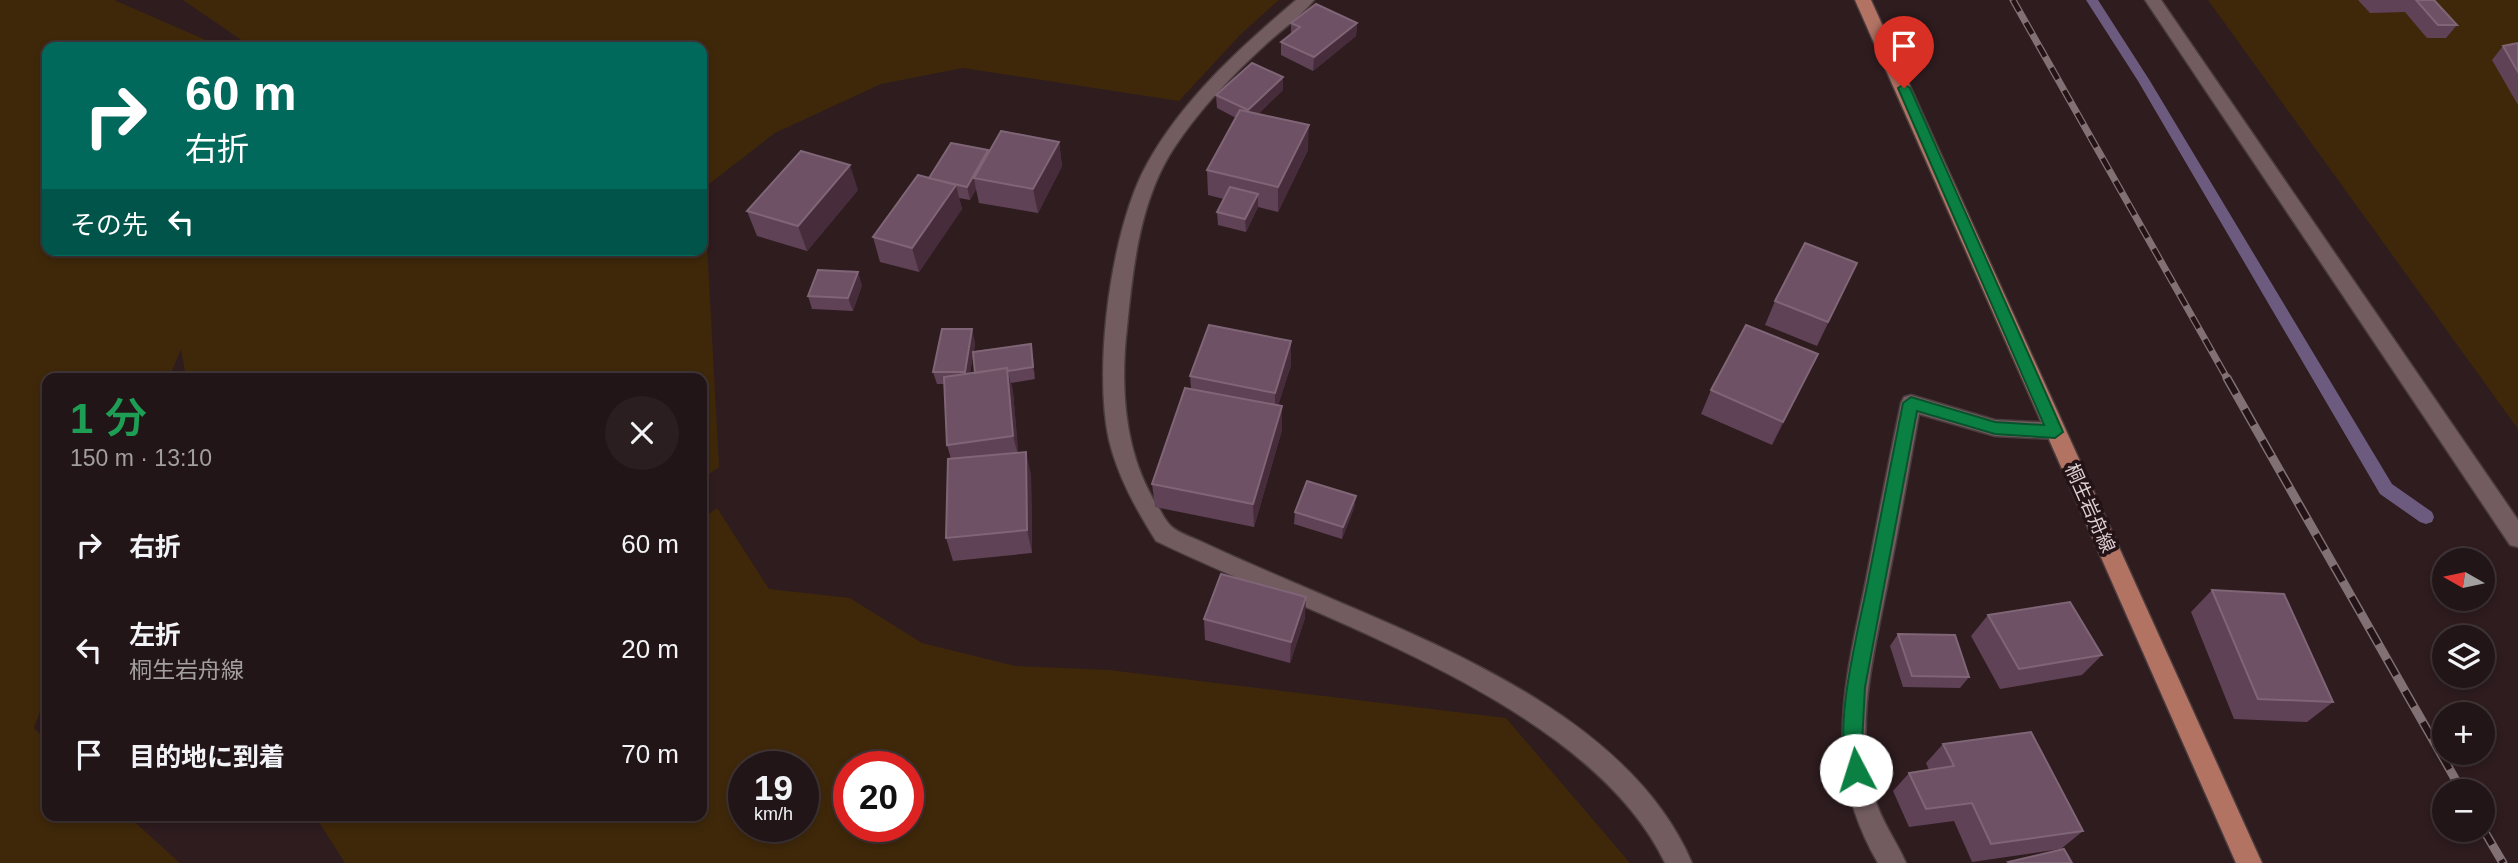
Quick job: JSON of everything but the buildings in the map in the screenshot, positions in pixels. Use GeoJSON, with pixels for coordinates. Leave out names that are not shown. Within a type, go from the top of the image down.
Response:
{"type":"FeatureCollection","features":[{"type":"Feature","properties":{"kind":"main road","name":"桐生岩舟線"},"geometry":{"type":"LineString","coordinates":[[1863,0],[2249,863]]}},
{"type":"Feature","properties":{"kind":"street"},"geometry":{"type":"LineString","coordinates":[[1306,0],[1258,40],[1215,85],[1164,149],[1137,200],[1116,320],[1112,382],[1118,428],[1128,469],[1142,505],[1164,534],[1458,666],[1538,714],[1614,773],[1657,823],[1679,863]]}},
{"type":"Feature","properties":{"kind":"street"},"geometry":{"type":"LineString","coordinates":[[2153,0],[2518,538]]}},
{"type":"Feature","properties":{"kind":"street"},"geometry":{"type":"LineString","coordinates":[[1893,863],[1874,837],[1860,797],[1853,743],[1856,687],[1911,403],[1995,428],[2055,432]]}},
{"type":"Feature","properties":{"kind":"shaded area"},"geometry":{"type":"Polygon","coordinates":[[[0,0],[114,0],[211,42],[42,42],[42,256],[707,256],[707,244],[719,467],[707,475],[707,373],[185,373],[181,349],[171,373],[42,373],[42,706],[34,728],[42,736],[42,821],[134,821],[180,863],[0,863],[0,0]]]}},
{"type":"Feature","properties":{"kind":"shaded area"},"geometry":{"type":"Polygon","coordinates":[[[183,0],[1279,0],[1240,35],[1179,101],[963,68],[881,84],[775,133],[707,186],[707,42],[244,42],[183,0]]]}},
{"type":"Feature","properties":{"kind":"shaded area"},"geometry":{"type":"Polygon","coordinates":[[[2208,0],[2518,0],[2518,429],[2208,0]]]}},
{"type":"Feature","properties":{"kind":"shaded area"},"geometry":{"type":"Polygon","coordinates":[[[717,508],[769,589],[850,598],[922,643],[1015,666],[1109,670],[1506,718],[1630,863],[345,863],[318,821],[707,821],[707,515],[717,508]]]}},
{"type":"Feature","properties":{"kind":"waterway"},"geometry":{"type":"LineString","coordinates":[[2092,0],[2144,81],[2386,489],[2426,517]]}},
{"type":"Feature","properties":{"kind":"railway"},"geometry":{"type":"LineString","coordinates":[[2013,0],[2228,380]]}},
{"type":"Feature","properties":{"kind":"railway"},"geometry":{"type":"LineString","coordinates":[[2227,378],[2455,779]]}},
{"type":"Feature","properties":{"kind":"railway"},"geometry":{"type":"LineString","coordinates":[[2491,842],[2503,863]]}},
{"type":"Feature","properties":{"kind":"route"},"geometry":{"type":"LineString","coordinates":[[1856,770],[1853,743],[1856,687],[1911,403],[1995,428],[2055,432],[1904,88]]}}]}
